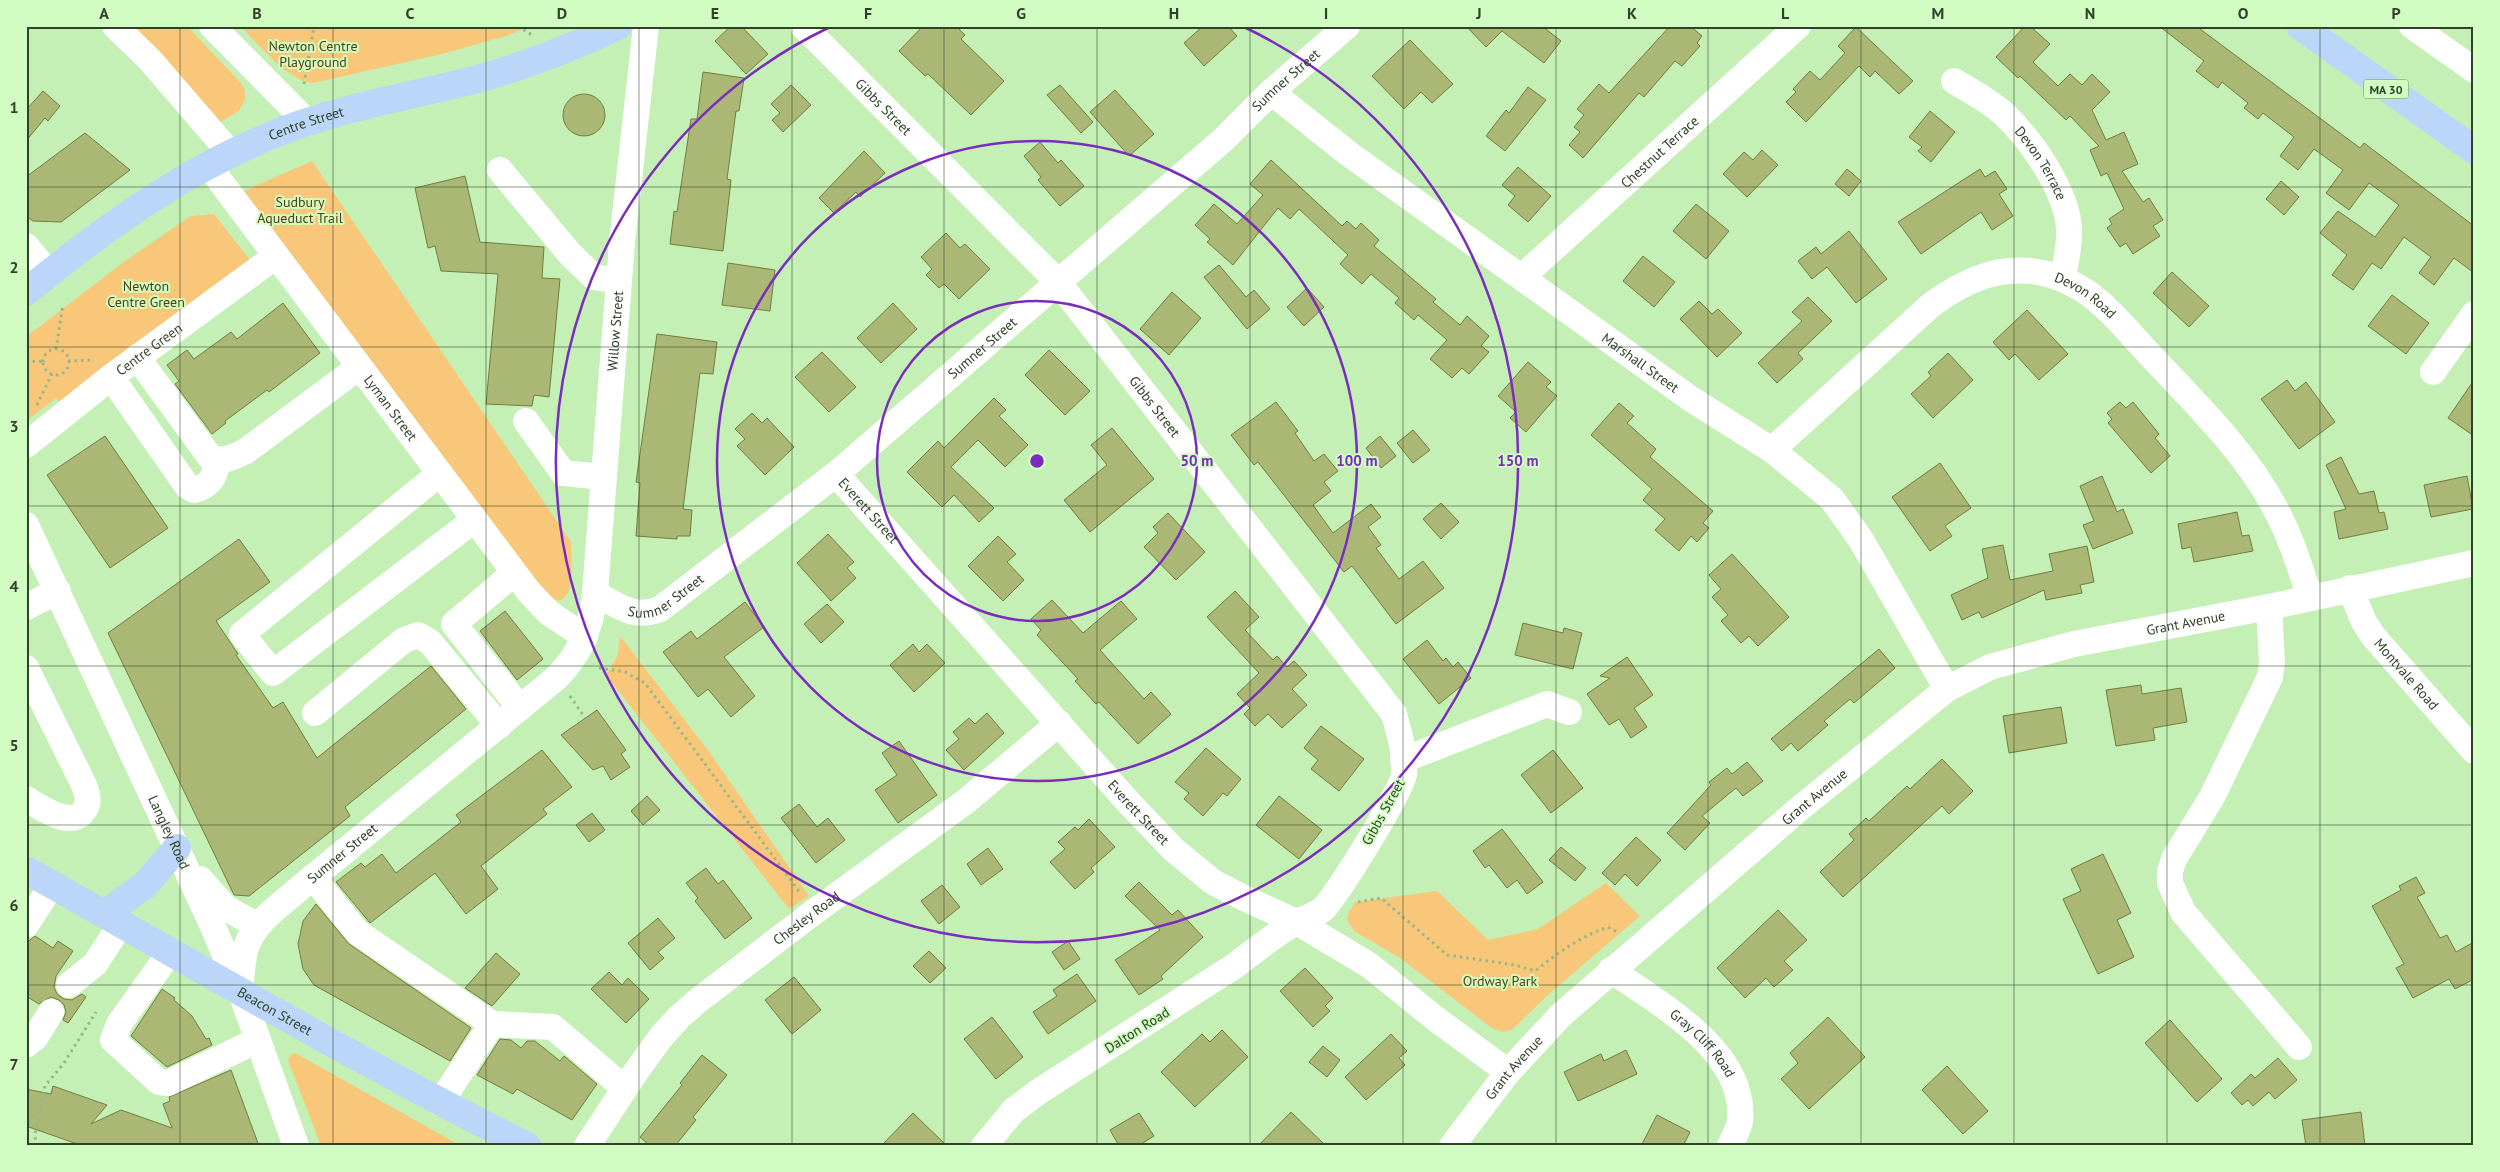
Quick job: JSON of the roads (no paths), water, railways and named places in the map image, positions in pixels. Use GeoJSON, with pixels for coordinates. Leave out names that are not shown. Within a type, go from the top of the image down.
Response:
{"type":"FeatureCollection","features":[{"type":"Feature","properties":{"kind":"main road","name":"Centre Street"},"geometry":{"type":"LineString","coordinates":[[26,292],[49,273],[168,187],[219,159],[308,122],[493,74],[618,26]]}},
{"type":"Feature","properties":{"kind":"main road","name":"MA 30"},"geometry":{"type":"LineString","coordinates":[[2300,26],[2474,150]]}},
{"type":"Feature","properties":{"kind":"main road"},"geometry":{"type":"LineString","coordinates":[[113,919],[179,851]]}},
{"type":"Feature","properties":{"kind":"main road","name":"Beacon Street"},"geometry":{"type":"LineString","coordinates":[[26,870],[440,1103],[527,1146]]}},
{"type":"Feature","properties":{"kind":"street","name":"Lyman Street"},"geometry":{"type":"LineString","coordinates":[[115,26],[150,60],[219,159],[276,256],[514,573],[542,606],[585,637]]}},
{"type":"Feature","properties":{"kind":"street"},"geometry":{"type":"LineString","coordinates":[[212,26],[308,122]]}},
{"type":"Feature","properties":{"kind":"street","name":"Willow Street"},"geometry":{"type":"LineString","coordinates":[[585,637],[592,616],[631,144],[646,26]]}},
{"type":"Feature","properties":{"kind":"street","name":"Gibbs Street"},"geometry":{"type":"LineString","coordinates":[[803,26],[1058,282],[1394,714],[1401,740],[1404,775],[1388,809],[1322,911],[1297,922]]}},
{"type":"Feature","properties":{"kind":"street","name":"Sumner Street"},"geometry":{"type":"LineString","coordinates":[[594,593],[636,613],[647,614],[660,610],[836,474],[1222,140],[1271,92],[1347,26]]}},
{"type":"Feature","properties":{"kind":"street","name":"Chestnut Terrace"},"geometry":{"type":"LineString","coordinates":[[1522,278],[1798,26]]}},
{"type":"Feature","properties":{"kind":"street"},"geometry":{"type":"LineString","coordinates":[[2412,26],[2474,70]]}},
{"type":"Feature","properties":{"kind":"street","name":"Devon Terrace"},"geometry":{"type":"LineString","coordinates":[[1954,81],[2004,114],[2028,142],[2051,176],[2068,219],[2068,242],[2063,279]]}},
{"type":"Feature","properties":{"kind":"street","name":"Marshall Street"},"geometry":{"type":"LineString","coordinates":[[1271,92],[1349,154],[1691,399],[1772,450],[1832,499],[1861,540],[1947,689]]}},
{"type":"Feature","properties":{"kind":"street"},"geometry":{"type":"LineString","coordinates":[[500,170],[570,254],[594,278],[619,281]]}},
{"type":"Feature","properties":{"kind":"street"},"geometry":{"type":"LineString","coordinates":[[26,246],[49,273]]}},
{"type":"Feature","properties":{"kind":"street","name":"Centre Green"},"geometry":{"type":"LineString","coordinates":[[26,445],[111,377],[276,256]]}},
{"type":"Feature","properties":{"kind":"street","name":"Devon Road"},"geometry":{"type":"LineString","coordinates":[[1772,450],[1931,305],[1964,283],[1984,275],[2004,271],[2044,273],[2063,279],[2086,292],[2108,310],[2231,444],[2274,506],[2292,545],[2310,598]]}},
{"type":"Feature","properties":{"kind":"street"},"geometry":{"type":"LineString","coordinates":[[2433,372],[2474,314]]}},
{"type":"Feature","properties":{"kind":"street"},"geometry":{"type":"LineString","coordinates":[[138,358],[210,457],[218,460],[230,459],[246,450],[359,367]]}},
{"type":"Feature","properties":{"kind":"street"},"geometry":{"type":"LineString","coordinates":[[111,377],[187,486],[194,490],[210,482],[216,472],[218,460]]}},
{"type":"Feature","properties":{"kind":"street"},"geometry":{"type":"LineString","coordinates":[[526,421],[563,473],[604,477]]}},
{"type":"Feature","properties":{"kind":"street"},"geometry":{"type":"LineString","coordinates":[[439,474],[242,634],[273,673],[474,520]]}},
{"type":"Feature","properties":{"kind":"street","name":"Everett Street"},"geometry":{"type":"LineString","coordinates":[[836,474],[1174,850],[1213,882],[1297,922],[1369,965],[1436,1019],[1508,1072]]}},
{"type":"Feature","properties":{"kind":"street","name":"Langley Road"},"geometry":{"type":"LineString","coordinates":[[26,525],[179,851],[240,990],[296,1146]]}},
{"type":"Feature","properties":{"kind":"street","name":"Grant Avenue"},"geometry":{"type":"LineString","coordinates":[[1452,1146],[1508,1072],[1561,1015],[1799,809],[1947,689],[1990,667],[2074,644],[2269,608],[2350,588],[2474,563]]}},
{"type":"Feature","properties":{"kind":"street"},"geometry":{"type":"LineString","coordinates":[[514,573],[454,624],[520,708]]}},
{"type":"Feature","properties":{"kind":"street","name":"Montvale Road"},"geometry":{"type":"LineString","coordinates":[[2350,588],[2364,622],[2378,644],[2474,751]]}},
{"type":"Feature","properties":{"kind":"street"},"geometry":{"type":"LineString","coordinates":[[26,607],[58,591]]}},
{"type":"Feature","properties":{"kind":"street"},"geometry":{"type":"LineString","coordinates":[[2269,608],[2272,662],[2270,677],[2212,797],[2174,859],[2170,871],[2170,882],[2177,900],[2187,917],[2299,1046]]}},
{"type":"Feature","properties":{"kind":"street"},"geometry":{"type":"LineString","coordinates":[[315,713],[404,640],[418,635],[430,642],[499,726]]}},
{"type":"Feature","properties":{"kind":"street","name":"Sumner Street"},"geometry":{"type":"LineString","coordinates":[[240,990],[246,950],[258,926],[314,877],[499,726],[570,664],[585,637]]}},
{"type":"Feature","properties":{"kind":"street"},"geometry":{"type":"LineString","coordinates":[[26,668],[83,784],[88,801],[79,816],[67,818],[55,815],[26,799]]}},
{"type":"Feature","properties":{"kind":"street"},"geometry":{"type":"LineString","coordinates":[[1403,760],[1547,704],[1569,712]]}},
{"type":"Feature","properties":{"kind":"street","name":"Chesley Road"},"geometry":{"type":"LineString","coordinates":[[587,1146],[624,1088],[660,1037],[700,999],[814,912],[965,802],[1059,723]]}},
{"type":"Feature","properties":{"kind":"street"},"geometry":{"type":"LineString","coordinates":[[179,851],[222,904],[258,926]]}},
{"type":"Feature","properties":{"kind":"street"},"geometry":{"type":"LineString","coordinates":[[314,877],[357,932],[492,1024],[553,1027],[624,1088]]}},
{"type":"Feature","properties":{"kind":"street"},"geometry":{"type":"LineString","coordinates":[[26,925],[52,885]]}},
{"type":"Feature","properties":{"kind":"street"},"geometry":{"type":"LineString","coordinates":[[69,985],[94,964],[113,919]]}},
{"type":"Feature","properties":{"kind":"street","name":"Dalton Road"},"geometry":{"type":"LineString","coordinates":[[984,1146],[1014,1110],[1038,1092],[1236,965],[1265,942],[1297,922]]}},
{"type":"Feature","properties":{"kind":"street"},"geometry":{"type":"LineString","coordinates":[[171,951],[119,1024],[113,1040],[159,1082],[168,1083],[258,1040]]}},
{"type":"Feature","properties":{"kind":"street","name":"Gray Cliff Road"},"geometry":{"type":"LineString","coordinates":[[1611,970],[1697,1032],[1726,1065],[1739,1100],[1740,1122],[1730,1146]]}},
{"type":"Feature","properties":{"kind":"street"},"geometry":{"type":"LineString","coordinates":[[26,1045],[35,1038],[51,1012]]}},
{"type":"Feature","properties":{"kind":"street"},"geometry":{"type":"LineString","coordinates":[[440,1103],[492,1024]]}},
{"type":"Feature","properties":{"kind":"park label","name":"Newton Centre Playground"},"geometry":{"type":"Point","coordinates":[313,54]}},
{"type":"Feature","properties":{"kind":"park label","name":"Sudbury Aqueduct Trail"},"geometry":{"type":"Point","coordinates":[300,210]}},
{"type":"Feature","properties":{"kind":"park label","name":"Newton Centre Green"},"geometry":{"type":"Point","coordinates":[146,294]}},
{"type":"Feature","properties":{"kind":"park label","name":"Ordway Park"},"geometry":{"type":"Point","coordinates":[1500,981]}}]}
